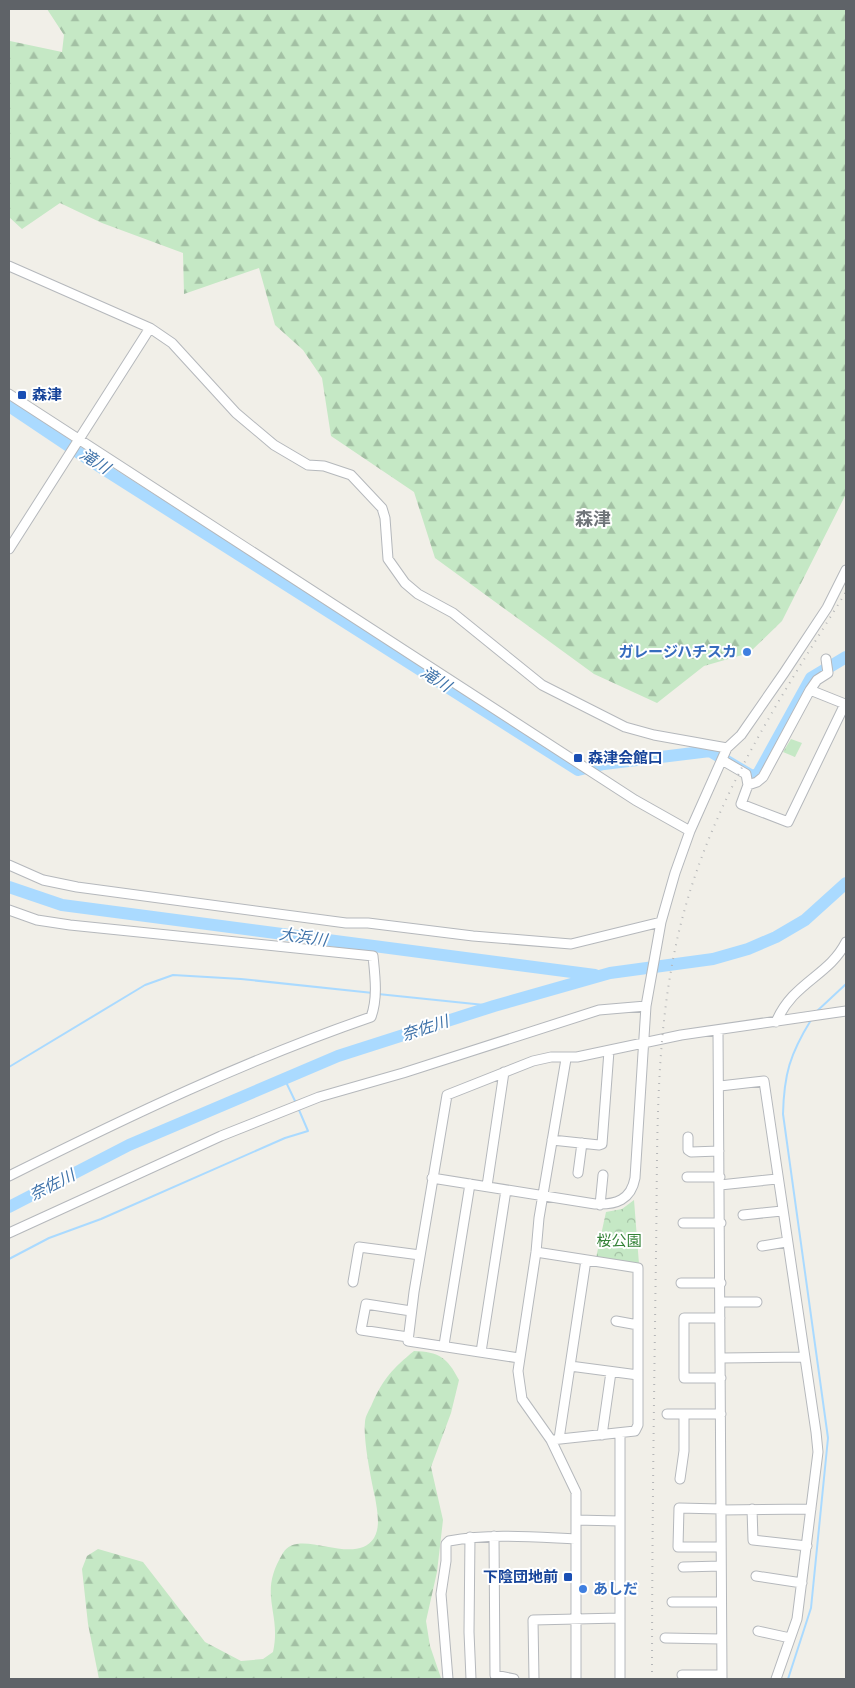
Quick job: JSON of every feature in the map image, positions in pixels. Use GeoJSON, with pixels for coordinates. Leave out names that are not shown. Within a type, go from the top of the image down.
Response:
{"type":"FeatureCollection","features":[{"type":"Feature","properties":{"kind":"street"},"geometry":{"type":"LineString","coordinates":[[9,266],[150,328],[172,343],[236,413],[274,445],[308,465],[324,466],[352,475],[382,508],[385,518],[388,559],[405,583],[418,594],[453,613],[542,685],[625,727],[661,736],[727,748]]}},
{"type":"Feature","properties":{"kind":"street"},"geometry":{"type":"LineString","coordinates":[[9,549],[150,328]]}},
{"type":"Feature","properties":{"kind":"street"},"geometry":{"type":"LineString","coordinates":[[9,394],[635,800],[690,831]]}},
{"type":"Feature","properties":{"kind":"street"},"geometry":{"type":"LineString","coordinates":[[432,1178],[600,1204],[620,1202],[628,1196],[633,1188],[639,1135],[646,1006],[659,942],[661,922],[675,873],[690,831],[727,748],[741,735],[784,673],[827,608],[846,570]]}},
{"type":"Feature","properties":{"kind":"street"},"geometry":{"type":"LineString","coordinates":[[748,785],[758,782],[763,777],[810,690],[817,680],[828,673],[826,659]]}},
{"type":"Feature","properties":{"kind":"street"},"geometry":{"type":"LineString","coordinates":[[722,760],[746,774],[748,785],[741,804],[788,822],[846,704],[810,690]]}},
{"type":"Feature","properties":{"kind":"street"},"geometry":{"type":"LineString","coordinates":[[9,865],[43,880],[77,887],[346,922],[571,944],[661,922]]}},
{"type":"Feature","properties":{"kind":"street"},"geometry":{"type":"LineString","coordinates":[[9,910],[38,920],[70,926],[373,956],[375,978],[374,1008],[371,1017],[289,1047],[166,1100],[9,1176]]}},
{"type":"Feature","properties":{"kind":"street"},"geometry":{"type":"LineString","coordinates":[[780,1021],[781,1010],[792,995],[837,956],[846,942]]}},
{"type":"Feature","properties":{"kind":"street"},"geometry":{"type":"LineString","coordinates":[[9,1233],[221,1136],[319,1097],[403,1073],[599,1010],[646,1006]]}},
{"type":"Feature","properties":{"kind":"street"},"geometry":{"type":"LineString","coordinates":[[519,1358],[408,1341],[432,1178],[447,1095],[532,1061],[551,1057],[566,1059],[644,1042],[846,1011]]}},
{"type":"Feature","properties":{"kind":"street"},"geometry":{"type":"LineString","coordinates":[[682,1675],[722,1677],[722,1358],[720,1318],[721,1223],[718,1032]]}},
{"type":"Feature","properties":{"kind":"street"},"geometry":{"type":"LineString","coordinates":[[552,1140],[602,1144],[609,1051]]}},
{"type":"Feature","properties":{"kind":"street"},"geometry":{"type":"LineString","coordinates":[[566,1059],[519,1358],[519,1380],[522,1399],[555,1440],[576,1492],[576,1679]]}},
{"type":"Feature","properties":{"kind":"street"},"geometry":{"type":"LineString","coordinates":[[487,1186],[504,1072]]}},
{"type":"Feature","properties":{"kind":"street"},"geometry":{"type":"LineString","coordinates":[[720,1086],[764,1081],[818,1452],[797,1619],[776,1679]]}},
{"type":"Feature","properties":{"kind":"street"},"geometry":{"type":"LineString","coordinates":[[688,1138],[688,1150],[691,1152],[719,1151]]}},
{"type":"Feature","properties":{"kind":"street"},"geometry":{"type":"LineString","coordinates":[[578,1173],[582,1143]]}},
{"type":"Feature","properties":{"kind":"street"},"geometry":{"type":"LineString","coordinates":[[600,1204],[603,1175]]}},
{"type":"Feature","properties":{"kind":"street"},"geometry":{"type":"LineString","coordinates":[[687,1177],[720,1181],[777,1179]]}},
{"type":"Feature","properties":{"kind":"street"},"geometry":{"type":"LineString","coordinates":[[444,1345],[470,1184]]}},
{"type":"Feature","properties":{"kind":"street"},"geometry":{"type":"LineString","coordinates":[[481,1352],[506,1190]]}},
{"type":"Feature","properties":{"kind":"street"},"geometry":{"type":"LineString","coordinates":[[743,1214],[782,1211]]}},
{"type":"Feature","properties":{"kind":"street"},"geometry":{"type":"LineString","coordinates":[[683,1223],[721,1223]]}},
{"type":"Feature","properties":{"kind":"street"},"geometry":{"type":"LineString","coordinates":[[762,1246],[786,1242]]}},
{"type":"Feature","properties":{"kind":"street"},"geometry":{"type":"LineString","coordinates":[[354,1282],[359,1247],[420,1255]]}},
{"type":"Feature","properties":{"kind":"street"},"geometry":{"type":"LineString","coordinates":[[536,1252],[638,1268],[638,1425],[635,1431],[620,1434],[555,1440]]}},
{"type":"Feature","properties":{"kind":"street"},"geometry":{"type":"LineString","coordinates":[[555,1440],[570,1366],[586,1260]]}},
{"type":"Feature","properties":{"kind":"street"},"geometry":{"type":"LineString","coordinates":[[681,1283],[721,1283]]}},
{"type":"Feature","properties":{"kind":"street"},"geometry":{"type":"LineString","coordinates":[[720,1302],[757,1302]]}},
{"type":"Feature","properties":{"kind":"street"},"geometry":{"type":"LineString","coordinates":[[408,1337],[361,1330],[366,1304],[411,1311]]}},
{"type":"Feature","properties":{"kind":"street"},"geometry":{"type":"LineString","coordinates":[[720,1318],[684,1318],[684,1378],[722,1378]]}},
{"type":"Feature","properties":{"kind":"street"},"geometry":{"type":"LineString","coordinates":[[616,1321],[638,1325]]}},
{"type":"Feature","properties":{"kind":"street"},"geometry":{"type":"LineString","coordinates":[[722,1358],[805,1357]]}},
{"type":"Feature","properties":{"kind":"street"},"geometry":{"type":"LineString","coordinates":[[570,1366],[638,1375]]}},
{"type":"Feature","properties":{"kind":"street"},"geometry":{"type":"LineString","coordinates":[[602,1435],[611,1372]]}},
{"type":"Feature","properties":{"kind":"street"},"geometry":{"type":"LineString","coordinates":[[666,1414],[722,1414]]}},
{"type":"Feature","properties":{"kind":"street"},"geometry":{"type":"LineString","coordinates":[[680,1479],[684,1451],[684,1414]]}},
{"type":"Feature","properties":{"kind":"street"},"geometry":{"type":"LineString","coordinates":[[620,1434],[620,1679]]}},
{"type":"Feature","properties":{"kind":"street"},"geometry":{"type":"LineString","coordinates":[[721,1547],[678,1547],[678,1508],[752,1510],[811,1508]]}},
{"type":"Feature","properties":{"kind":"street"},"geometry":{"type":"LineString","coordinates":[[752,1510],[752,1540],[807,1546]]}},
{"type":"Feature","properties":{"kind":"street"},"geometry":{"type":"LineString","coordinates":[[576,1520],[619,1521]]}},
{"type":"Feature","properties":{"kind":"street"},"geometry":{"type":"LineString","coordinates":[[448,1679],[441,1594],[446,1561],[446,1544],[448,1541],[470,1537],[494,1536],[575,1539]]}},
{"type":"Feature","properties":{"kind":"street"},"geometry":{"type":"LineString","coordinates":[[494,1536],[494,1675],[514,1679]]}},
{"type":"Feature","properties":{"kind":"street"},"geometry":{"type":"LineString","coordinates":[[470,1537],[468,1632],[471,1679]]}},
{"type":"Feature","properties":{"kind":"street"},"geometry":{"type":"LineString","coordinates":[[683,1567],[721,1566]]}},
{"type":"Feature","properties":{"kind":"street"},"geometry":{"type":"LineString","coordinates":[[756,1576],[802,1583]]}},
{"type":"Feature","properties":{"kind":"street"},"geometry":{"type":"LineString","coordinates":[[672,1602],[721,1602]]}},
{"type":"Feature","properties":{"kind":"street"},"geometry":{"type":"LineString","coordinates":[[534,1679],[533,1620],[620,1618]]}},
{"type":"Feature","properties":{"kind":"street"},"geometry":{"type":"LineString","coordinates":[[758,1631],[790,1638]]}},
{"type":"Feature","properties":{"kind":"street"},"geometry":{"type":"LineString","coordinates":[[665,1638],[721,1639]]}},
{"type":"Feature","properties":{"kind":"green space"},"geometry":{"type":"Polygon","coordinates":[[[47,9],[846,9],[846,494],[782,621],[749,653],[704,666],[657,703],[594,674],[435,558],[414,492],[331,436],[322,378],[303,350],[275,325],[259,268],[184,294],[183,253],[102,223],[60,203],[22,229],[9,217],[9,47],[10,41],[62,52],[64,35],[47,9]]]}},
{"type":"Feature","properties":{"kind":"green space"},"geometry":{"type":"Polygon","coordinates":[[[791,739],[802,743],[795,757],[783,752],[791,739]]]}},
{"type":"Feature","properties":{"kind":"green space","name":"桜公園"},"geometry":{"type":"Polygon","coordinates":[[[634,1200],[639,1264],[596,1258],[606,1212],[622,1209],[634,1200]]]}},
{"type":"Feature","properties":{"kind":"green space"},"geometry":{"type":"Polygon","coordinates":[[[414,1351],[430,1353],[441,1357],[450,1366],[459,1380],[451,1413],[431,1467],[443,1520],[437,1572],[426,1621],[430,1646],[441,1678],[444,1679],[99,1679],[88,1624],[82,1569],[87,1556],[98,1549],[143,1562],[205,1642],[241,1661],[263,1659],[273,1652],[275,1626],[271,1592],[272,1581],[275,1568],[283,1553],[291,1546],[301,1543],[354,1549],[365,1546],[374,1538],[378,1518],[366,1448],[365,1420],[376,1395],[385,1381],[394,1369],[414,1351]]]}},
{"type":"Feature","properties":{"kind":"waterway","name":"滝川"},"geometry":{"type":"LineString","coordinates":[[9,406],[94,463],[578,770],[604,764],[710,751],[752,776],[758,774],[811,678],[846,657]]}},
{"type":"Feature","properties":{"kind":"waterway","name":"奈佐川"},"geometry":{"type":"LineString","coordinates":[[9,1207],[129,1145],[338,1056],[494,1006],[610,973],[713,959],[748,949],[776,937],[805,920],[846,883]]}},
{"type":"Feature","properties":{"kind":"waterway","name":"大浜川"},"geometry":{"type":"LineString","coordinates":[[9,887],[62,905],[595,975]]}},
{"type":"Feature","properties":{"kind":"waterway"},"geometry":{"type":"LineString","coordinates":[[9,1067],[145,985],[173,975],[241,979],[373,993]]}},
{"type":"Feature","properties":{"kind":"waterway"},"geometry":{"type":"LineString","coordinates":[[816,1012],[846,984]]}},
{"type":"Feature","properties":{"kind":"waterway"},"geometry":{"type":"LineString","coordinates":[[378,994],[494,1006]]}},
{"type":"Feature","properties":{"kind":"waterway"},"geometry":{"type":"LineString","coordinates":[[788,1679],[811,1608],[828,1438],[783,1114],[785,1087],[793,1054],[811,1020]]}},
{"type":"Feature","properties":{"kind":"waterway"},"geometry":{"type":"LineString","coordinates":[[285,1080],[296,1103]]}},
{"type":"Feature","properties":{"kind":"waterway"},"geometry":{"type":"LineString","coordinates":[[9,1259],[49,1238],[101,1219],[285,1138],[308,1131],[299,1110]]}},
{"type":"Feature","properties":{"kind":"waterway"},"geometry":{"type":"LineString","coordinates":[[9,1382],[9,1389]]}},
{"type":"Feature","properties":{"kind":"railway"},"geometry":{"type":"LineString","coordinates":[[652,1679],[658,1119],[663,1030],[669,986],[688,898],[718,817],[756,740],[846,592]]}},
{"type":"Feature","properties":{"kind":"place","name":"森津"},"geometry":{"type":"Point","coordinates":[22,395]}},
{"type":"Feature","properties":{"kind":"place","name":"ガレージハチスカ"},"geometry":{"type":"Point","coordinates":[747,652]}},
{"type":"Feature","properties":{"kind":"place","name":"森津会館口"},"geometry":{"type":"Point","coordinates":[578,758]}},
{"type":"Feature","properties":{"kind":"place","name":"下陰団地前"},"geometry":{"type":"Point","coordinates":[568,1577]}},
{"type":"Feature","properties":{"kind":"place","name":"あしだ"},"geometry":{"type":"Point","coordinates":[583,1589]}},
{"type":"Feature","properties":{"kind":"district","name":"森津"},"geometry":{"type":"Point","coordinates":[593,519]}}]}
